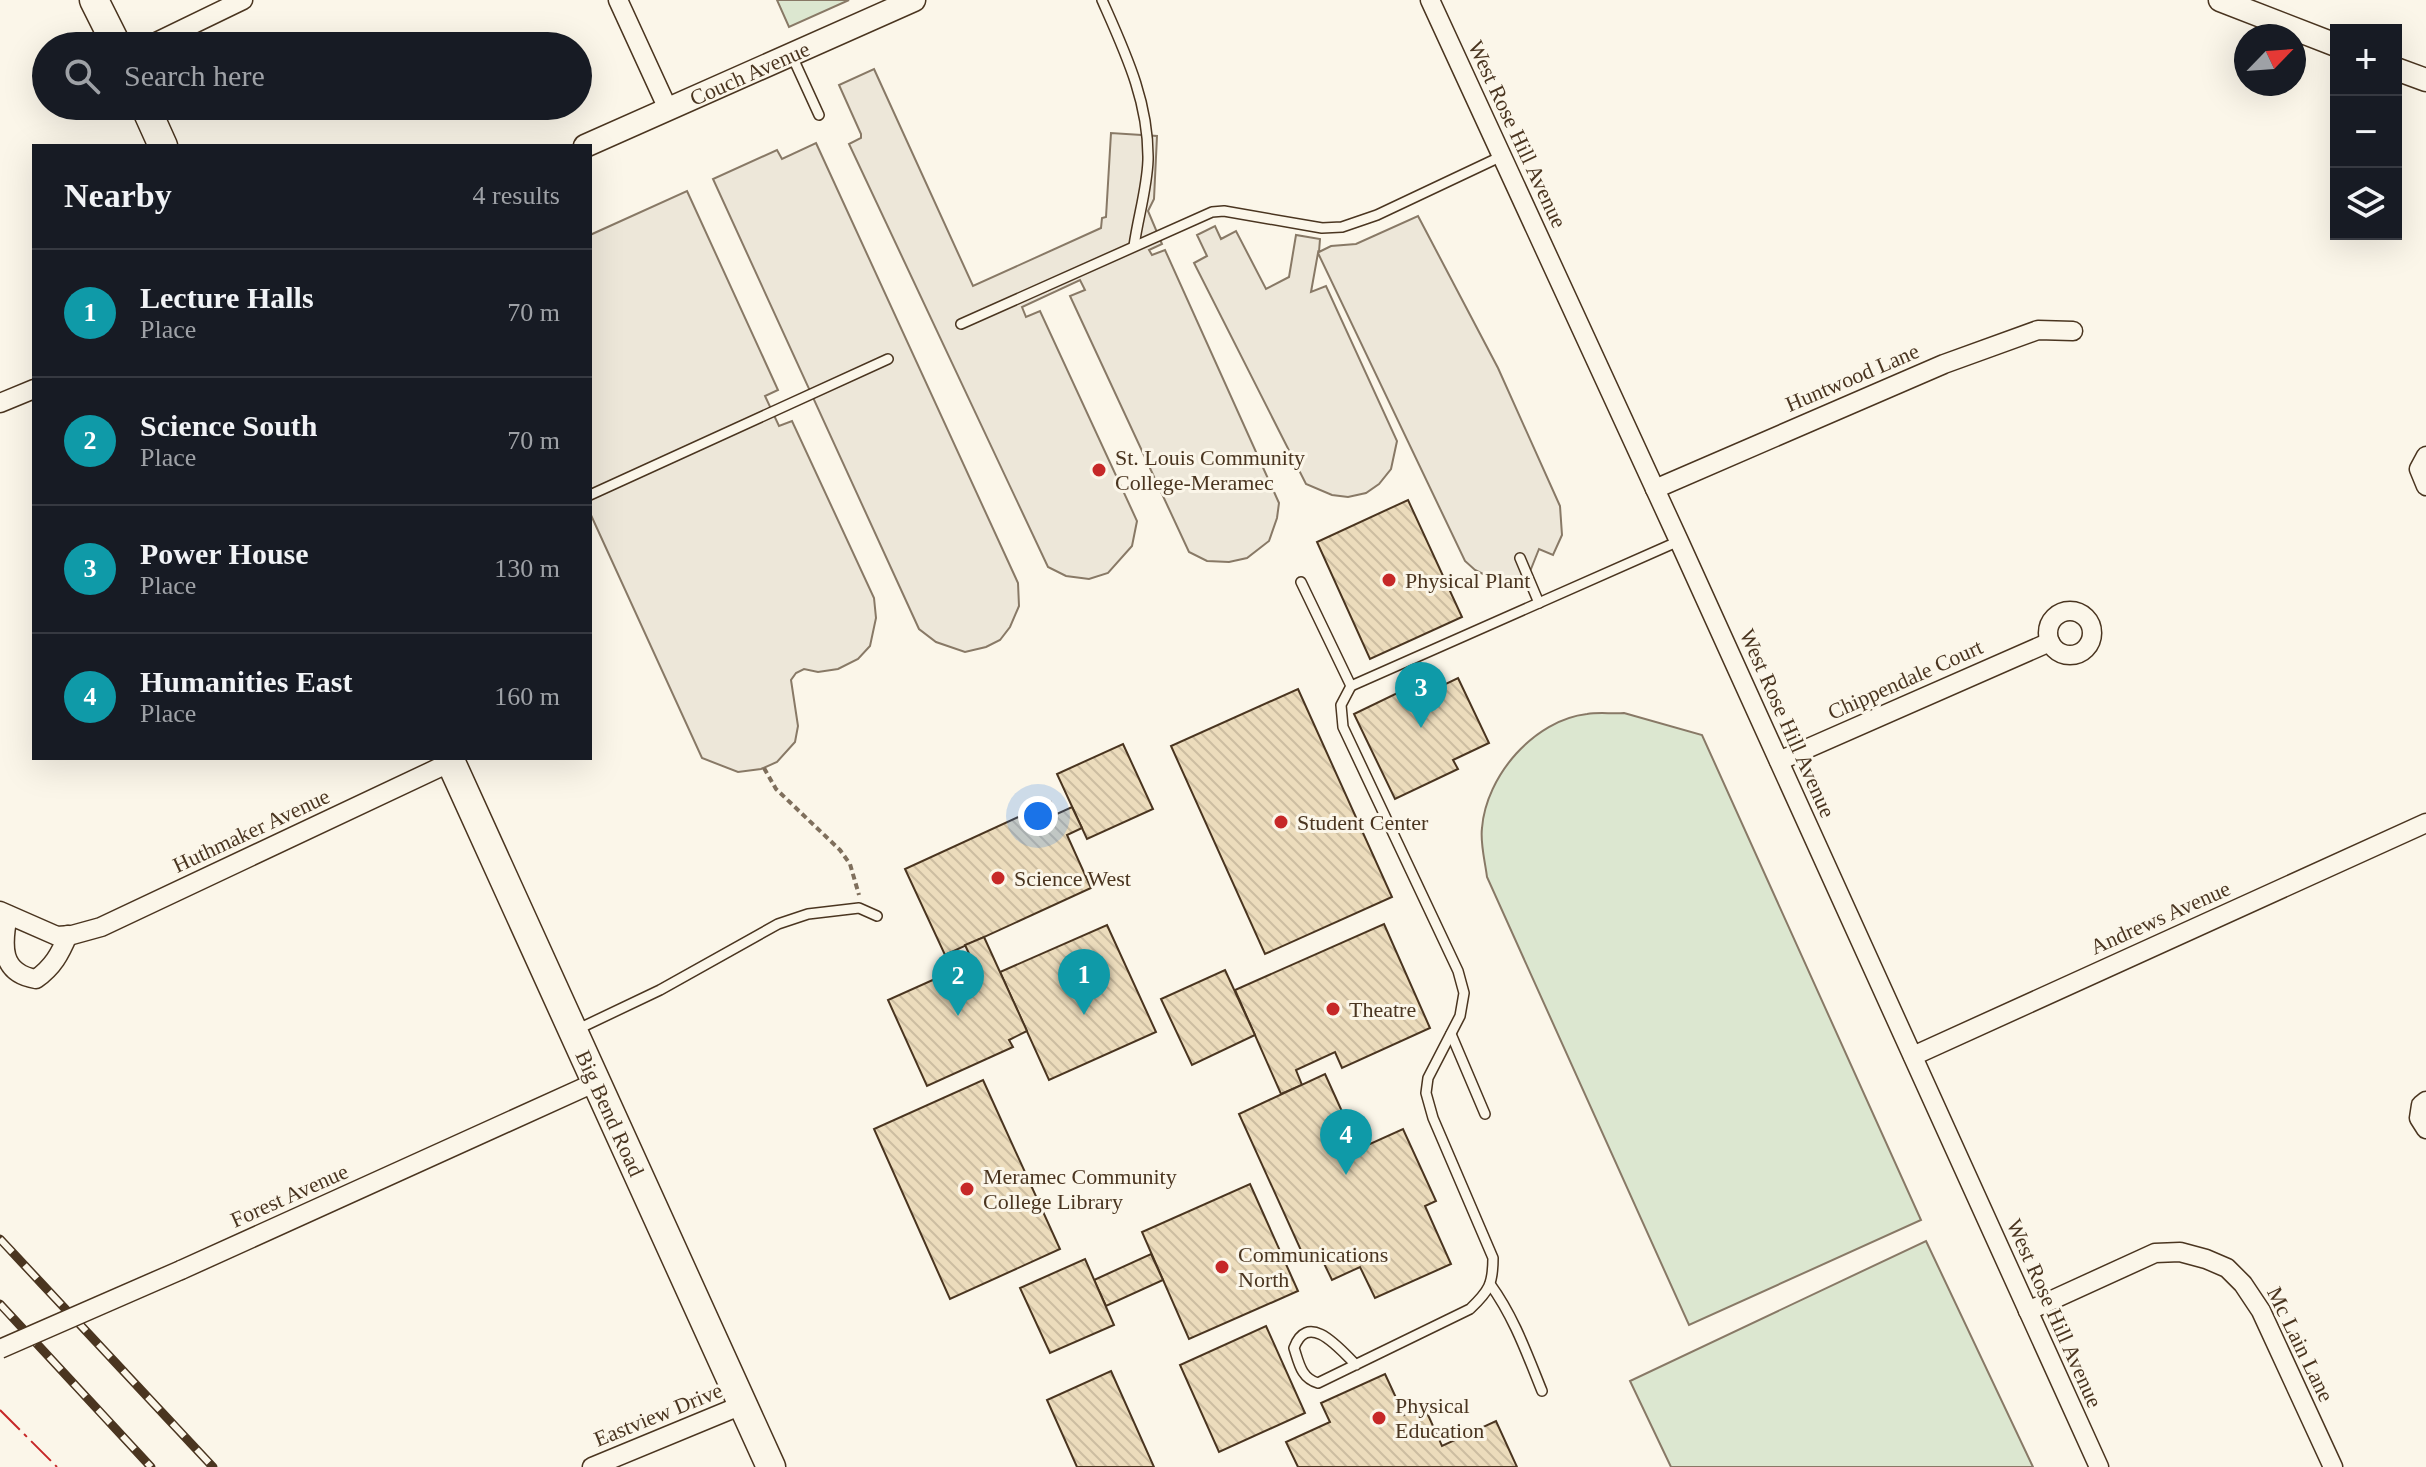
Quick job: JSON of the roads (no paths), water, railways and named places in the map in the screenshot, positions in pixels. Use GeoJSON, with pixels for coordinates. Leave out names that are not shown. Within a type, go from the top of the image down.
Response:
{"type":"FeatureCollection","features":[{"type":"Feature","properties":{"kind":"main road"},"geometry":{"type":"LineString","coordinates":[[94,0],[110,32]]}},
{"type":"Feature","properties":{"kind":"main road"},"geometry":{"type":"LineString","coordinates":[[151,120],[162,144]]}},
{"type":"Feature","properties":{"kind":"main road","name":"Big Bend Road"},"geometry":{"type":"LineString","coordinates":[[450,760],[771,1467]]}},
{"type":"Feature","properties":{"kind":"street"},"geometry":{"type":"LineString","coordinates":[[177,32],[243,0]]}},
{"type":"Feature","properties":{"kind":"street"},"geometry":{"type":"LineString","coordinates":[[618,0],[668,109]]}},
{"type":"Feature","properties":{"kind":"street","name":"Couch Avenue"},"geometry":{"type":"LineString","coordinates":[[589,144],[914,0]]}},
{"type":"Feature","properties":{"kind":"street","name":"West Rose Hill Avenue"},"geometry":{"type":"LineString","coordinates":[[1430,0],[2099,1467]]}},
{"type":"Feature","properties":{"kind":"street"},"geometry":{"type":"LineString","coordinates":[[2220,0],[2330,43]]}},
{"type":"Feature","properties":{"kind":"street"},"geometry":{"type":"LineString","coordinates":[[2402,71],[2426,80]]}},
{"type":"Feature","properties":{"kind":"street","name":"Huntwood Lane"},"geometry":{"type":"LineString","coordinates":[[1655,489],[1944,364],[2038,330],[2073,331]]}},
{"type":"Feature","properties":{"kind":"street"},"geometry":{"type":"LineString","coordinates":[[0,403],[32,390]]}},
{"type":"Feature","properties":{"kind":"street"},"geometry":{"type":"LineString","coordinates":[[2426,456],[2419,469],[2426,486]]}},
{"type":"Feature","properties":{"kind":"street","name":"Chippendale Court"},"geometry":{"type":"LineString","coordinates":[[1779,761],[2050,642]]}},
{"type":"Feature","properties":{"kind":"street","name":"Huthmaker Avenue"},"geometry":{"type":"LineString","coordinates":[[68,935],[101,927],[147,907],[450,760]]}},
{"type":"Feature","properties":{"kind":"street","name":"Andrews Avenue"},"geometry":{"type":"LineString","coordinates":[[1913,1056],[2426,823]]}},
{"type":"Feature","properties":{"kind":"street"},"geometry":{"type":"LineString","coordinates":[[4,913],[57,936],[68,935],[58,958],[48,971],[36,979],[22,977],[11,967],[4,951],[4,913]]}},
{"type":"Feature","properties":{"kind":"street","name":"Forest Avenue"},"geometry":{"type":"LineString","coordinates":[[0,1349],[596,1082]]}},
{"type":"Feature","properties":{"kind":"street"},"geometry":{"type":"LineString","coordinates":[[2426,1101],[2421,1105],[2419,1118],[2426,1129]]}},
{"type":"Feature","properties":{"kind":"street","name":"Mc Lain Lane"},"geometry":{"type":"LineString","coordinates":[[2028,1311],[2155,1253],[2180,1252],[2227,1268],[2243,1284],[2261,1311],[2333,1467]]}},
{"type":"Feature","properties":{"kind":"street","name":"Eastview Drive"},"geometry":{"type":"LineString","coordinates":[[592,1467],[742,1405]]}},
{"type":"Feature","properties":{"kind":"lane"},"geometry":{"type":"LineString","coordinates":[[1102,0],[1130,63],[1143,109],[1148,160],[1134,246]]}},
{"type":"Feature","properties":{"kind":"lane"},"geometry":{"type":"LineString","coordinates":[[792,54],[819,115]]}},
{"type":"Feature","properties":{"kind":"lane"},"geometry":{"type":"LineString","coordinates":[[961,324],[1201,216],[1224,211],[1322,228],[1342,227],[1377,215],[1502,156]]}},
{"type":"Feature","properties":{"kind":"lane"},"geometry":{"type":"LineString","coordinates":[[592,494],[888,359]]}},
{"type":"Feature","properties":{"kind":"lane"},"geometry":{"type":"LineString","coordinates":[[1356,1365],[1316,1331],[1305,1332],[1297,1338],[1294,1348],[1303,1373],[1318,1383],[1356,1365],[1470,1309],[1486,1294],[1493,1278],[1493,1258],[1433,1118],[1426,1093],[1428,1078],[1460,1016],[1464,993],[1458,971],[1343,727],[1341,705],[1351,686],[1679,541]]}},
{"type":"Feature","properties":{"kind":"lane"},"geometry":{"type":"LineString","coordinates":[[1520,558],[1539,603]]}},
{"type":"Feature","properties":{"kind":"lane"},"geometry":{"type":"LineString","coordinates":[[1301,582],[1351,686]]}},
{"type":"Feature","properties":{"kind":"lane"},"geometry":{"type":"LineString","coordinates":[[573,1032],[660,990],[778,924],[808,914],[859,908],[877,916]]}},
{"type":"Feature","properties":{"kind":"lane"},"geometry":{"type":"LineString","coordinates":[[1451,1034],[1485,1114]]}},
{"type":"Feature","properties":{"kind":"lane"},"geometry":{"type":"LineString","coordinates":[[1490,1284],[1521,1338],[1542,1391]]}},
{"type":"Feature","properties":{"kind":"railway"},"geometry":{"type":"LineString","coordinates":[[0,1239],[213,1467]]}},
{"type":"Feature","properties":{"kind":"railway"},"geometry":{"type":"LineString","coordinates":[[0,1304],[151,1467]]}},
{"type":"Feature","properties":{"kind":"place","name":"St. Louis Community College-Meramec"},"geometry":{"type":"Point","coordinates":[1099,470]}},
{"type":"Feature","properties":{"kind":"place","name":"Physical Plant"},"geometry":{"type":"Point","coordinates":[1389,580]}},
{"type":"Feature","properties":{"kind":"place","name":"Power House"},"geometry":{"type":"Point","coordinates":[1421,728]}},
{"type":"Feature","properties":{"kind":"place","name":"Student Center"},"geometry":{"type":"Point","coordinates":[1281,822]}},
{"type":"Feature","properties":{"kind":"place","name":"Science West"},"geometry":{"type":"Point","coordinates":[998,878]}},
{"type":"Feature","properties":{"kind":"place","name":"Theatre"},"geometry":{"type":"Point","coordinates":[1333,1009]}},
{"type":"Feature","properties":{"kind":"place","name":"Lecture Halls"},"geometry":{"type":"Point","coordinates":[1084,1015]}},
{"type":"Feature","properties":{"kind":"place","name":"Science South"},"geometry":{"type":"Point","coordinates":[958,1016]}},
{"type":"Feature","properties":{"kind":"place","name":"Humanities East"},"geometry":{"type":"Point","coordinates":[1346,1175]}},
{"type":"Feature","properties":{"kind":"place","name":"Meramec Community College Library"},"geometry":{"type":"Point","coordinates":[967,1189]}},
{"type":"Feature","properties":{"kind":"place","name":"Communications North"},"geometry":{"type":"Point","coordinates":[1222,1267]}},
{"type":"Feature","properties":{"kind":"place","name":"Physical Education"},"geometry":{"type":"Point","coordinates":[1379,1418]}}]}
